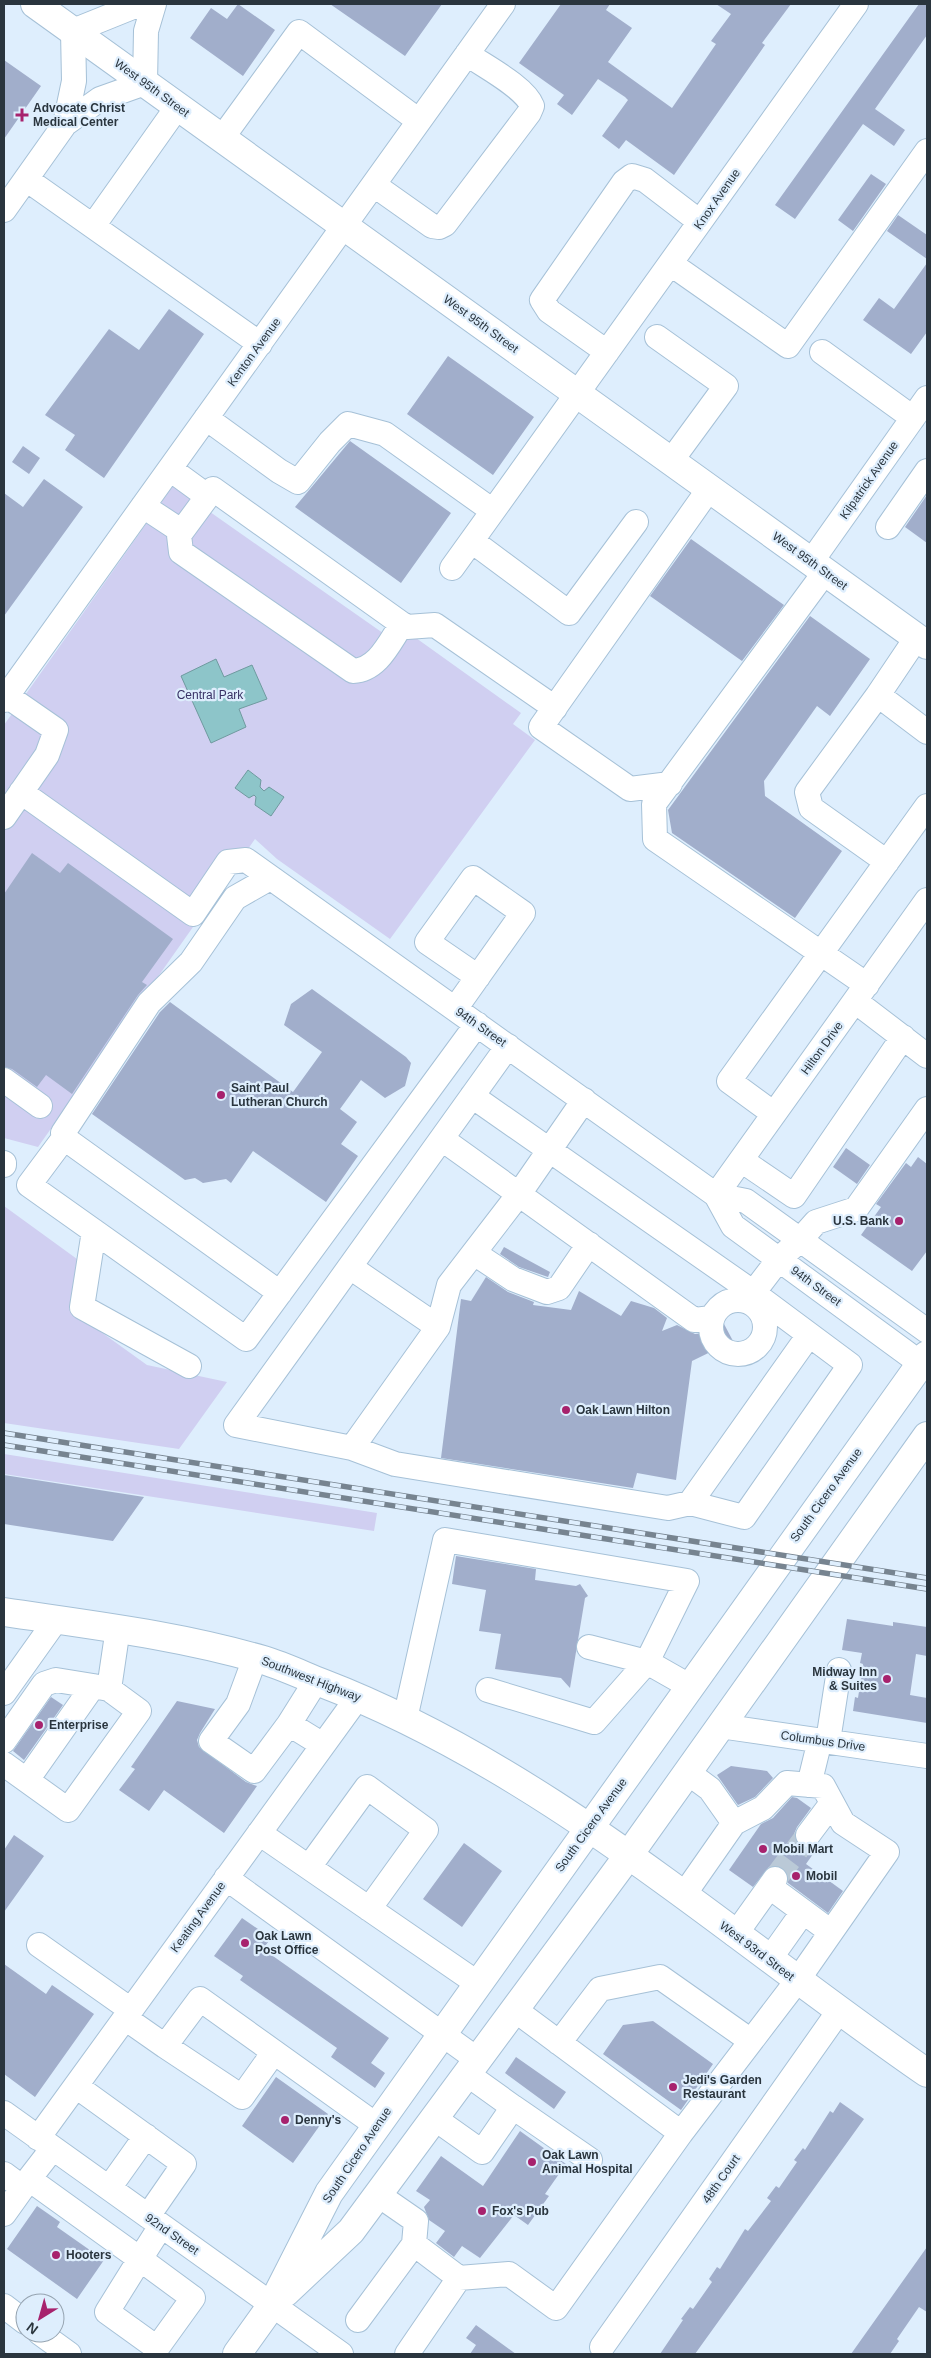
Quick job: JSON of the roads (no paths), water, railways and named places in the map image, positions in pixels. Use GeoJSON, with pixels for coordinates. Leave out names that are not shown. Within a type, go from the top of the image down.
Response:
{"type":"FeatureCollection","features":[{"type":"Feature","properties":{"kind":"main road","name":"West 95th Street"},"geometry":{"type":"LineString","coordinates":[[35,4],[922,641]]}},
{"type":"Feature","properties":{"kind":"main road","name":"South Cicero Avenue"},"geometry":{"type":"LineString","coordinates":[[239,2354],[272,2305],[329,2192],[588,1828],[925,1362]]}},
{"type":"Feature","properties":{"kind":"main road","name":"South Cicero Avenue"},"geometry":{"type":"LineString","coordinates":[[272,2305],[351,2231],[628,1856],[927,1436]]}},
{"type":"Feature","properties":{"kind":"main road","name":"Southwest Highway"},"geometry":{"type":"LineString","coordinates":[[4,1612],[158,1634],[255,1658],[358,1697],[436,1733],[515,1779],[588,1828]]}},
{"type":"Feature","properties":{"kind":"main road","name":"West 93rd Street"},"geometry":{"type":"LineString","coordinates":[[588,1828],[839,2012],[927,2073]]}},
{"type":"Feature","properties":{"kind":"street"},"geometry":{"type":"LineString","coordinates":[[65,124],[74,81],[73,31],[140,4]]}},
{"type":"Feature","properties":{"kind":"street"},"geometry":{"type":"LineString","coordinates":[[4,210],[65,124],[100,99],[145,83],[146,31],[154,4]]}},
{"type":"Feature","properties":{"kind":"street","name":"Kenton Avenue"},"geometry":{"type":"LineString","coordinates":[[6,694],[170,469],[503,4]]}},
{"type":"Feature","properties":{"kind":"street","name":"Knox Avenue"},"geometry":{"type":"LineString","coordinates":[[452,568],[856,4]]}},
{"type":"Feature","properties":{"kind":"street"},"geometry":{"type":"LineString","coordinates":[[222,138],[299,32],[419,121]]}},
{"type":"Feature","properties":{"kind":"street"},"geometry":{"type":"LineString","coordinates":[[374,185],[432,226],[439,227],[445,224],[528,113],[532,106],[529,99],[521,91],[467,54]]}},
{"type":"Feature","properties":{"kind":"street"},"geometry":{"type":"LineString","coordinates":[[92,226],[178,106]]}},
{"type":"Feature","properties":{"kind":"street"},"geometry":{"type":"LineString","coordinates":[[671,264],[788,346],[927,152]]}},
{"type":"Feature","properties":{"kind":"street"},"geometry":{"type":"LineString","coordinates":[[607,352],[548,310],[542,300],[624,182],[632,176],[645,180],[700,222]]}},
{"type":"Feature","properties":{"kind":"street"},"geometry":{"type":"LineString","coordinates":[[26,178],[260,344]]}},
{"type":"Feature","properties":{"kind":"street"},"geometry":{"type":"LineString","coordinates":[[657,337],[726,386],[671,461]]}},
{"type":"Feature","properties":{"kind":"street"},"geometry":{"type":"LineString","coordinates":[[822,352],[913,418]]}},
{"type":"Feature","properties":{"kind":"street","name":"Kilpatrick Avenue"},"geometry":{"type":"LineString","coordinates":[[821,953],[655,839],[654,804],[670,784],[818,567],[927,398]]}},
{"type":"Feature","properties":{"kind":"street"},"geometry":{"type":"LineString","coordinates":[[206,418],[279,471],[298,482],[330,442],[348,424],[385,434],[493,511]]}},
{"type":"Feature","properties":{"kind":"street"},"geometry":{"type":"LineString","coordinates":[[170,469],[207,496]]}},
{"type":"Feature","properties":{"kind":"street"},"geometry":{"type":"LineString","coordinates":[[888,527],[927,471]]}},
{"type":"Feature","properties":{"kind":"street"},"geometry":{"type":"LineString","coordinates":[[402,624],[376,662],[364,671],[353,671],[181,552],[179,535],[213,488],[402,624],[407,627],[435,625],[555,708]]}},
{"type":"Feature","properties":{"kind":"street"},"geometry":{"type":"LineString","coordinates":[[670,784],[630,789],[542,727],[710,488]]}},
{"type":"Feature","properties":{"kind":"street"},"geometry":{"type":"LineString","coordinates":[[143,506],[181,531]]}},
{"type":"Feature","properties":{"kind":"street"},"geometry":{"type":"LineString","coordinates":[[472,541],[569,613],[636,522]]}},
{"type":"Feature","properties":{"kind":"street"},"geometry":{"type":"LineString","coordinates":[[887,862],[811,808],[807,792],[878,695],[922,641]]}},
{"type":"Feature","properties":{"kind":"street"},"geometry":{"type":"LineString","coordinates":[[4,817],[47,755],[56,730],[6,694]]}},
{"type":"Feature","properties":{"kind":"street"},"geometry":{"type":"LineString","coordinates":[[878,695],[927,732]]}},
{"type":"Feature","properties":{"kind":"street","name":"94th Street"},"geometry":{"type":"LineString","coordinates":[[21,792],[193,914],[228,862],[246,860],[716,1195],[746,1201],[927,1331]]}},
{"type":"Feature","properties":{"kind":"street"},"geometry":{"type":"LineString","coordinates":[[774,1114],[729,1081],[927,806]]}},
{"type":"Feature","properties":{"kind":"street"},"geometry":{"type":"LineString","coordinates":[[270,878],[235,898],[191,962],[149,1003],[63,1133],[64,1138],[29,1185],[246,1339],[477,1024]]}},
{"type":"Feature","properties":{"kind":"street","name":"Hilton Drive"},"geometry":{"type":"LineString","coordinates":[[716,1195],[927,900]]}},
{"type":"Feature","properties":{"kind":"street"},"geometry":{"type":"LineString","coordinates":[[821,953],[903,1037],[927,1056]]}},
{"type":"Feature","properties":{"kind":"street"},"geometry":{"type":"LineString","coordinates":[[455,1009],[478,977]]}},
{"type":"Feature","properties":{"kind":"street"},"geometry":{"type":"LineString","coordinates":[[794,1196],[903,1037]]}},
{"type":"Feature","properties":{"kind":"street"},"geometry":{"type":"LineString","coordinates":[[472,1096],[756,1301],[810,1335],[850,1365],[744,1517],[690,1503],[668,1508],[395,1464],[352,1448],[236,1425],[442,1139],[472,1096],[508,1046]]}},
{"type":"Feature","properties":{"kind":"street"},"geometry":{"type":"LineString","coordinates":[[4,1080],[40,1106]]}},
{"type":"Feature","properties":{"kind":"street"},"geometry":{"type":"LineString","coordinates":[[352,1448],[438,1327],[450,1286],[519,1194],[584,1100]]}},
{"type":"Feature","properties":{"kind":"street"},"geometry":{"type":"LineString","coordinates":[[756,1301],[800,1240],[816,1222],[856,1209],[926,1112]]}},
{"type":"Feature","properties":{"kind":"street"},"geometry":{"type":"LineString","coordinates":[[64,1138],[280,1292]]}},
{"type":"Feature","properties":{"kind":"street"},"geometry":{"type":"LineString","coordinates":[[442,1139],[694,1320],[712,1318]]}},
{"type":"Feature","properties":{"kind":"street"},"geometry":{"type":"LineString","coordinates":[[741,1160],[794,1196],[816,1222]]}},
{"type":"Feature","properties":{"kind":"street","name":"94th Street"},"geometry":{"type":"LineString","coordinates":[[716,1195],[733,1226],[925,1362]]}},
{"type":"Feature","properties":{"kind":"street"},"geometry":{"type":"LineString","coordinates":[[94,1230],[82,1307],[189,1366]]}},
{"type":"Feature","properties":{"kind":"street"},"geometry":{"type":"LineString","coordinates":[[474,1254],[513,1279],[548,1292],[559,1288],[589,1244]]}},
{"type":"Feature","properties":{"kind":"street"},"geometry":{"type":"LineString","coordinates":[[350,1267],[438,1327]]}},
{"type":"Feature","properties":{"kind":"street"},"geometry":{"type":"LineString","coordinates":[[730,1301],[756,1301],[764,1320],[764,1337],[760,1344],[745,1354],[728,1353],[715,1343],[711,1335],[712,1318],[722,1304],[730,1301]]}},
{"type":"Feature","properties":{"kind":"street"},"geometry":{"type":"LineString","coordinates":[[690,1503],[810,1335]]}},
{"type":"Feature","properties":{"kind":"street"},"geometry":{"type":"LineString","coordinates":[[405,1719],[445,1540],[687,1581],[647,1662],[594,1722],[488,1690]]}},
{"type":"Feature","properties":{"kind":"street"},"geometry":{"type":"LineString","coordinates":[[4,1693],[56,1620]]}},
{"type":"Feature","properties":{"kind":"street"},"geometry":{"type":"LineString","coordinates":[[27,1780],[101,1688],[118,1628]]}},
{"type":"Feature","properties":{"kind":"street"},"geometry":{"type":"LineString","coordinates":[[589,1647],[647,1662],[691,1687]]}},
{"type":"Feature","properties":{"kind":"street"},"geometry":{"type":"LineString","coordinates":[[255,1658],[238,1704],[211,1742],[254,1771],[290,1724],[316,1681]]}},
{"type":"Feature","properties":{"kind":"street"},"geometry":{"type":"LineString","coordinates":[[809,1785],[824,1741],[839,1670]]}},
{"type":"Feature","properties":{"kind":"street"},"geometry":{"type":"LineString","coordinates":[[4,1741],[44,1684],[56,1680],[101,1688],[139,1710],[68,1810],[4,1764]]}},
{"type":"Feature","properties":{"kind":"street","name":"Keating Avenue"},"geometry":{"type":"LineString","coordinates":[[4,2214],[26,2183],[76,2086],[358,1697]]}},
{"type":"Feature","properties":{"kind":"street"},"geometry":{"type":"LineString","coordinates":[[290,1724],[323,1745]]}},
{"type":"Feature","properties":{"kind":"street","name":"Columbus Drive"},"geometry":{"type":"LineString","coordinates":[[720,1726],[927,1756]]}},
{"type":"Feature","properties":{"kind":"street"},"geometry":{"type":"LineString","coordinates":[[687,1772],[710,1789],[734,1823]]}},
{"type":"Feature","properties":{"kind":"street"},"geometry":{"type":"LineString","coordinates":[[414,2244],[459,2278],[509,2274],[556,2308],[681,2133],[797,1981],[887,1852],[843,1823],[823,1786],[787,1783],[763,1808],[734,1823],[683,1896]]}},
{"type":"Feature","properties":{"kind":"street"},"geometry":{"type":"LineString","coordinates":[[309,1867],[367,1787],[426,1830],[369,1908]]}},
{"type":"Feature","properties":{"kind":"street"},"geometry":{"type":"LineString","coordinates":[[808,1835],[832,1803]]}},
{"type":"Feature","properties":{"kind":"street"},"geometry":{"type":"LineString","coordinates":[[259,1833],[477,1983]]}},
{"type":"Feature","properties":{"kind":"street"},"geometry":{"type":"LineString","coordinates":[[226,1878],[441,2033],[513,2107],[590,2160]]}},
{"type":"Feature","properties":{"kind":"street"},"geometry":{"type":"LineString","coordinates":[[735,1934],[773,1883],[803,1912],[831,1932]]}},
{"type":"Feature","properties":{"kind":"street"},"geometry":{"type":"LineString","coordinates":[[769,1960],[803,1912]]}},
{"type":"Feature","properties":{"kind":"street"},"geometry":{"type":"LineString","coordinates":[[39,1945],[128,2014],[165,2046],[242,2097],[274,2052]]}},
{"type":"Feature","properties":{"kind":"street"},"geometry":{"type":"LineString","coordinates":[[559,2043],[600,1989],[660,1978],[751,2041]]}},
{"type":"Feature","properties":{"kind":"street"},"geometry":{"type":"LineString","coordinates":[[165,2046],[200,1999],[376,2125]]}},
{"type":"Feature","properties":{"kind":"street"},"geometry":{"type":"LineString","coordinates":[[515,2010],[681,2133]]}},
{"type":"Feature","properties":{"kind":"street","name":"48th Court"},"geometry":{"type":"LineString","coordinates":[[602,2347],[839,2012]]}},
{"type":"Feature","properties":{"kind":"street"},"geometry":{"type":"LineString","coordinates":[[4,2174],[26,2183],[140,2259],[155,2221],[184,2164],[76,2086]]}},
{"type":"Feature","properties":{"kind":"street"},"geometry":{"type":"LineString","coordinates":[[434,2118],[482,2152],[513,2107]]}},
{"type":"Feature","properties":{"kind":"street","name":"92nd Street"},"geometry":{"type":"LineString","coordinates":[[4,2113],[341,2354]]}},
{"type":"Feature","properties":{"kind":"street"},"geometry":{"type":"LineString","coordinates":[[109,2188],[146,2136]]}},
{"type":"Feature","properties":{"kind":"street"},"geometry":{"type":"LineString","coordinates":[[358,2320],[414,2244],[416,2221],[377,2194]]}},
{"type":"Feature","properties":{"kind":"street"},"geometry":{"type":"LineString","coordinates":[[407,2354],[459,2278]]}},
{"type":"Feature","properties":{"kind":"street"},"geometry":{"type":"LineString","coordinates":[[4,2306],[15,2314]]}},
{"type":"Feature","properties":{"kind":"street"},"geometry":{"type":"LineString","coordinates":[[54,2343],[69,2354]]}},
{"type":"Feature","properties":{"kind":"tunnel"},"geometry":{"type":"LineString","coordinates":[[775,1879],[808,1835]]}},
{"type":"Feature","properties":{"kind":"railway"},"geometry":{"type":"LineString","coordinates":[[4,1433],[927,1578]]}},
{"type":"Feature","properties":{"kind":"railway"},"geometry":{"type":"LineString","coordinates":[[4,1445],[927,1589]]}},
{"type":"Feature","properties":{"kind":"place","name":"Advocate Christ Medical Center"},"geometry":{"type":"Point","coordinates":[22,115]}},
{"type":"Feature","properties":{"kind":"place","name":"Saint Paul Lutheran Church"},"geometry":{"type":"Point","coordinates":[221,1095]}},
{"type":"Feature","properties":{"kind":"place","name":"U.S. Bank"},"geometry":{"type":"Point","coordinates":[899,1221]}},
{"type":"Feature","properties":{"kind":"place","name":"Oak Lawn Hilton"},"geometry":{"type":"Point","coordinates":[566,1410]}},
{"type":"Feature","properties":{"kind":"place","name":"Midway Inn & Suites"},"geometry":{"type":"Point","coordinates":[887,1679]}},
{"type":"Feature","properties":{"kind":"place","name":"Enterprise"},"geometry":{"type":"Point","coordinates":[39,1725]}},
{"type":"Feature","properties":{"kind":"place","name":"Mobil Mart"},"geometry":{"type":"Point","coordinates":[763,1849]}},
{"type":"Feature","properties":{"kind":"place","name":"Mobil"},"geometry":{"type":"Point","coordinates":[796,1876]}},
{"type":"Feature","properties":{"kind":"place","name":"Oak Lawn Post Office"},"geometry":{"type":"Point","coordinates":[245,1943]}},
{"type":"Feature","properties":{"kind":"place","name":"Jedi's Garden Restaurant"},"geometry":{"type":"Point","coordinates":[673,2087]}},
{"type":"Feature","properties":{"kind":"place","name":"Denny's"},"geometry":{"type":"Point","coordinates":[285,2120]}},
{"type":"Feature","properties":{"kind":"place","name":"Oak Lawn Animal Hospital"},"geometry":{"type":"Point","coordinates":[532,2162]}},
{"type":"Feature","properties":{"kind":"place","name":"Fox's Pub"},"geometry":{"type":"Point","coordinates":[482,2211]}},
{"type":"Feature","properties":{"kind":"place","name":"Hooters"},"geometry":{"type":"Point","coordinates":[56,2255]}},
{"type":"Feature","properties":{"kind":"park label","name":"Central Park"},"geometry":{"type":"Point","coordinates":[210,695]}}]}
